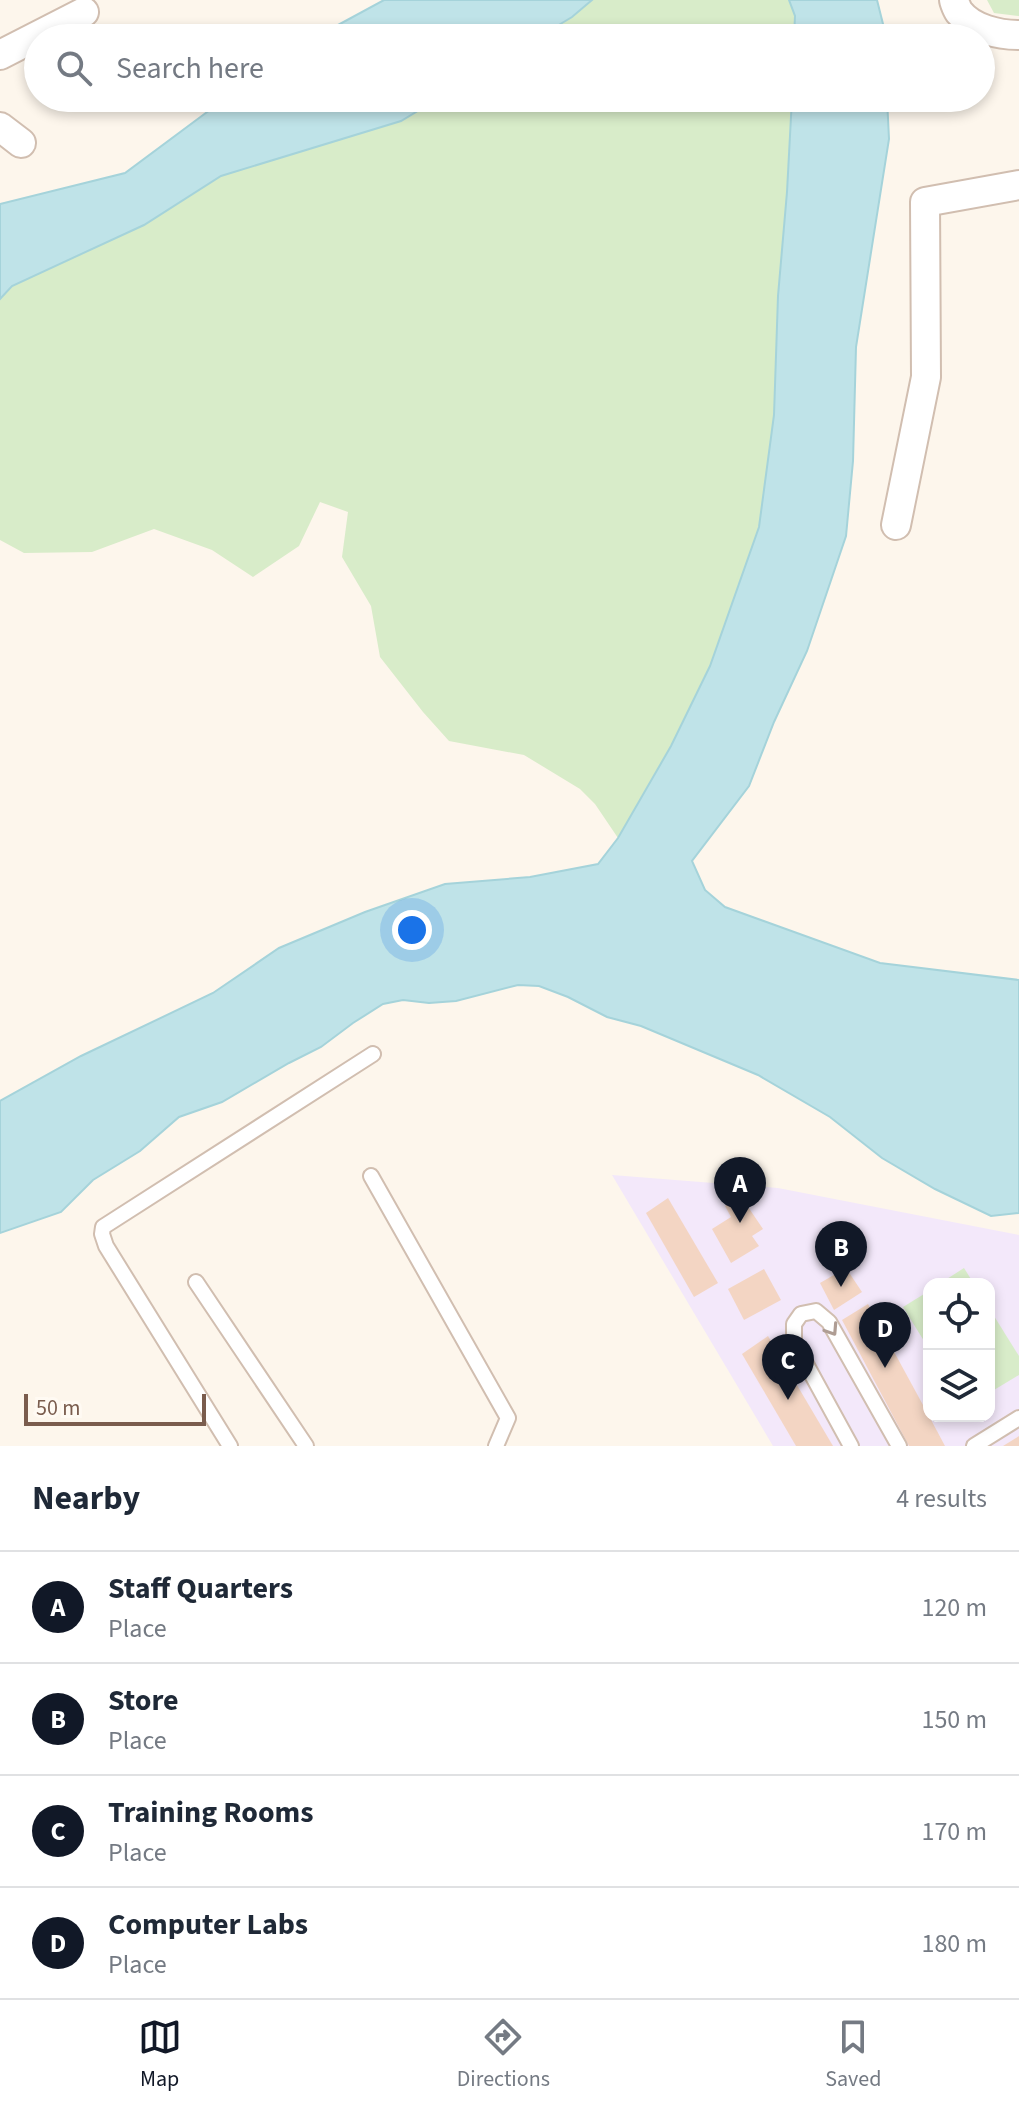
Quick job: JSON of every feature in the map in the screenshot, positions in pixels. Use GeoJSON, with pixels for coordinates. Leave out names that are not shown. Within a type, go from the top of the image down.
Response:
{"type":"FeatureCollection","features":[{"type":"Feature","properties":{"kind":"street"},"geometry":{"type":"LineString","coordinates":[[954,0],[958,12],[974,24]]}},
{"type":"Feature","properties":{"kind":"street"},"geometry":{"type":"LineString","coordinates":[[61,24],[84,12]]}},
{"type":"Feature","properties":{"kind":"street"},"geometry":{"type":"LineString","coordinates":[[995,32],[1019,35]]}},
{"type":"Feature","properties":{"kind":"street"},"geometry":{"type":"LineString","coordinates":[[0,55],[24,43]]}},
{"type":"Feature","properties":{"kind":"street"},"geometry":{"type":"LineString","coordinates":[[896,525],[926,377],[925,202],[1019,185]]}},
{"type":"Feature","properties":{"kind":"lane"},"geometry":{"type":"LineString","coordinates":[[230,1446],[106,1246],[103,1227],[373,1054]]}},
{"type":"Feature","properties":{"kind":"lane"},"geometry":{"type":"LineString","coordinates":[[371,1176],[508,1418],[496,1446]]}},
{"type":"Feature","properties":{"kind":"lane"},"geometry":{"type":"LineString","coordinates":[[196,1282],[306,1446]]}},
{"type":"Feature","properties":{"kind":"lane"},"geometry":{"type":"LineString","coordinates":[[851,1446],[794,1342],[794,1324],[801,1314],[816,1311],[829,1322],[899,1446]]}},
{"type":"Feature","properties":{"kind":"lane"},"geometry":{"type":"LineString","coordinates":[[974,1446],[1019,1418]]}},
{"type":"Feature","properties":{"kind":"shaded area"},"geometry":{"type":"Polygon","coordinates":[[[612,1175],[778,1188],[1019,1235],[1019,1446],[773,1446],[612,1175]]]}},
{"type":"Feature","properties":{"kind":"green space"},"geometry":{"type":"Polygon","coordinates":[[[592,0],[789,0],[795,16],[795,24],[560,24],[592,0]]]}},
{"type":"Feature","properties":{"kind":"green space"},"geometry":{"type":"Polygon","coordinates":[[[987,0],[1019,0],[1019,16],[994,13],[987,0]]]}},
{"type":"Feature","properties":{"kind":"green space"},"geometry":{"type":"Polygon","coordinates":[[[416,112],[791,112],[774,415],[759,527],[710,666],[671,746],[618,838],[595,804],[580,789],[524,755],[449,741],[423,712],[380,657],[371,606],[342,557],[348,512],[320,502],[299,546],[253,577],[212,550],[154,529],[92,552],[24,553],[0,540],[0,299],[12,286],[144,225],[221,176],[401,121],[416,112]]]}},
{"type":"Feature","properties":{"kind":"green space"},"geometry":{"type":"Polygon","coordinates":[[[964,1268],[970,1278],[948,1278],[964,1268]]]}},
{"type":"Feature","properties":{"kind":"green space"},"geometry":{"type":"Polygon","coordinates":[[[923,1295],[923,1339],[903,1307],[923,1295]]]}},
{"type":"Feature","properties":{"kind":"green space"},"geometry":{"type":"Polygon","coordinates":[[[995,1318],[1019,1356],[1019,1375],[995,1389],[995,1318]]]}},
{"type":"Feature","properties":{"kind":"water"},"geometry":{"type":"Polygon","coordinates":[[[384,0],[592,0],[560,24],[340,24],[384,0]]]}},
{"type":"Feature","properties":{"kind":"water"},"geometry":{"type":"Polygon","coordinates":[[[789,0],[877,0],[883,24],[795,24],[789,0]]]}},
{"type":"Feature","properties":{"kind":"water"},"geometry":{"type":"Polygon","coordinates":[[[207,112],[416,112],[401,121],[221,176],[144,225],[12,286],[0,299],[0,204],[125,173],[207,112]]]}},
{"type":"Feature","properties":{"kind":"water"},"geometry":{"type":"Polygon","coordinates":[[[791,112],[888,112],[889,139],[856,347],[853,461],[846,536],[807,651],[749,786],[692,861],[705,890],[725,907],[880,963],[1019,980],[1019,1213],[991,1216],[935,1189],[882,1158],[830,1117],[758,1075],[641,1026],[607,1017],[539,986],[518,985],[456,1001],[429,1003],[403,1000],[383,1004],[321,1047],[222,1102],[179,1117],[140,1151],[93,1180],[61,1212],[0,1233],[0,1101],[81,1056],[213,993],[279,948],[365,912],[445,884],[530,877],[598,864],[618,838],[671,746],[710,666],[759,527],[774,415],[778,296],[791,112]]]}},
{"type":"Feature","properties":{"kind":"building"},"geometry":{"type":"Polygon","coordinates":[[[740,1195],[763,1229],[752,1236],[759,1246],[731,1263],[712,1229],[731,1217],[725,1206],[740,1195]]]}},
{"type":"Feature","properties":{"kind":"building"},"geometry":{"type":"Polygon","coordinates":[[[668,1198],[718,1283],[694,1297],[646,1213],[668,1198]]]}},
{"type":"Feature","properties":{"kind":"building"},"geometry":{"type":"Polygon","coordinates":[[[846,1268],[862,1292],[834,1310],[820,1283],[846,1268]]]}},
{"type":"Feature","properties":{"kind":"building"},"geometry":{"type":"Polygon","coordinates":[[[764,1269],[781,1300],[744,1320],[728,1289],[764,1269]]]}},
{"type":"Feature","properties":{"kind":"building"},"geometry":{"type":"Polygon","coordinates":[[[868,1304],[923,1405],[923,1422],[932,1422],[945,1446],[909,1446],[842,1320],[868,1304]]]}},
{"type":"Feature","properties":{"kind":"building"},"geometry":{"type":"Polygon","coordinates":[[[768,1336],[833,1446],[796,1446],[742,1354],[768,1336]]]}},
{"type":"Feature","properties":{"kind":"building"},"geometry":{"type":"Polygon","coordinates":[[[1019,1436],[1019,1446],[1003,1446],[1019,1436]]]}},
{"type":"Feature","properties":{"kind":"place","name":"Staff Quarters"},"geometry":{"type":"Point","coordinates":[740,1223]}},
{"type":"Feature","properties":{"kind":"place","name":"Store"},"geometry":{"type":"Point","coordinates":[841,1287]}},
{"type":"Feature","properties":{"kind":"place","name":"Computer Labs"},"geometry":{"type":"Point","coordinates":[885,1368]}},
{"type":"Feature","properties":{"kind":"place","name":"Training Rooms"},"geometry":{"type":"Point","coordinates":[788,1400]}}]}
